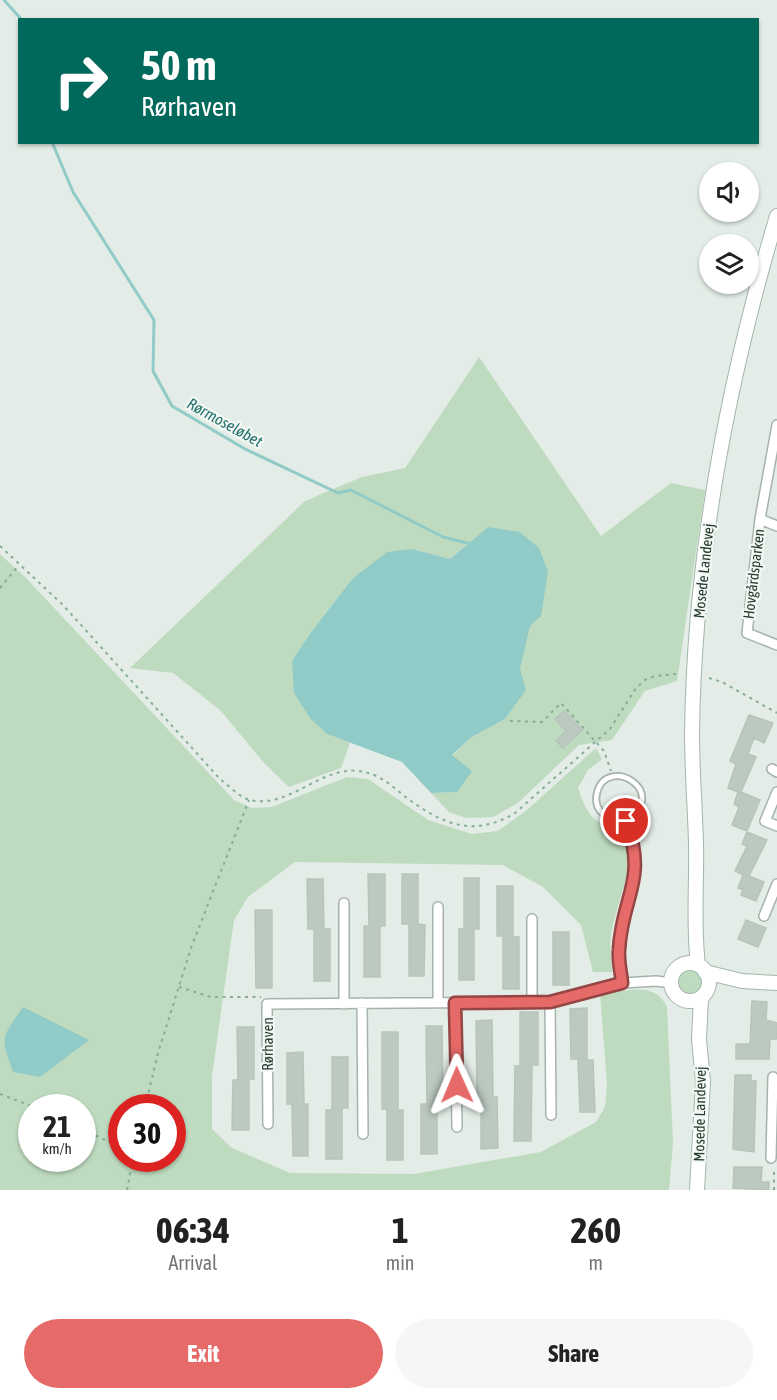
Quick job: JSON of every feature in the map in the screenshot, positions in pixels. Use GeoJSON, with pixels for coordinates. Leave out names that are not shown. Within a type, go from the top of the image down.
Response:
{"type":"FeatureCollection","features":[{"type":"Feature","properties":{"kind":"main road","name":"Mosede Landevej"},"geometry":{"type":"LineString","coordinates":[[702,969],[694,934],[696,864],[692,734],[702,576],[728,410],[742,344],[777,216]]}},
{"type":"Feature","properties":{"kind":"main road","name":"Mosede Landevej"},"geometry":{"type":"LineString","coordinates":[[682,965],[694,934]]}},
{"type":"Feature","properties":{"kind":"main road"},"geometry":{"type":"LineString","coordinates":[[742,981],[685,1001],[675,994],[671,983],[674,972],[682,965],[742,981],[777,983]]}},
{"type":"Feature","properties":{"kind":"main road"},"geometry":{"type":"LineString","coordinates":[[702,969],[708,981],[704,994]]}},
{"type":"Feature","properties":{"kind":"main road","name":"Mosede Landevej"},"geometry":{"type":"LineString","coordinates":[[697,1190],[703,1082],[699,1039],[704,994]]}},
{"type":"Feature","properties":{"kind":"main road","name":"Mosede Landevej"},"geometry":{"type":"LineString","coordinates":[[685,1001],[699,1039]]}},
{"type":"Feature","properties":{"kind":"street","name":"Hovgårdsparken"},"geometry":{"type":"LineString","coordinates":[[777,424],[760,519],[747,633],[777,645]]}},
{"type":"Feature","properties":{"kind":"street","name":"Hovgårdsparken"},"geometry":{"type":"LineString","coordinates":[[760,519],[777,526]]}},
{"type":"Feature","properties":{"kind":"street"},"geometry":{"type":"LineString","coordinates":[[777,792],[765,821],[777,826]]}},
{"type":"Feature","properties":{"kind":"street"},"geometry":{"type":"LineString","coordinates":[[764,916],[777,884]]}},
{"type":"Feature","properties":{"kind":"street"},"geometry":{"type":"LineString","coordinates":[[344,903],[344,1004]]}},
{"type":"Feature","properties":{"kind":"street"},"geometry":{"type":"LineString","coordinates":[[438,907],[438,1003]]}},
{"type":"Feature","properties":{"kind":"street"},"geometry":{"type":"LineString","coordinates":[[532,919],[532,1002]]}},
{"type":"Feature","properties":{"kind":"street","name":"Rørhaven"},"geometry":{"type":"LineString","coordinates":[[268,1124],[267,1004],[550,1002],[622,983],[656,981],[671,983]]}},
{"type":"Feature","properties":{"kind":"street"},"geometry":{"type":"LineString","coordinates":[[550,1002],[551,1115]]}},
{"type":"Feature","properties":{"kind":"street"},"geometry":{"type":"LineString","coordinates":[[362,1003],[363,1134]]}},
{"type":"Feature","properties":{"kind":"street"},"geometry":{"type":"LineString","coordinates":[[455,1003],[457,1126]]}},
{"type":"Feature","properties":{"kind":"street"},"geometry":{"type":"LineString","coordinates":[[771,1158],[774,1141],[772,1077]]}},
{"type":"Feature","properties":{"kind":"lane"},"geometry":{"type":"LineString","coordinates":[[624,776],[635,782],[641,792],[642,804],[636,814],[626,821],[614,821],[604,816],[597,805],[597,793],[602,783],[612,777],[624,776]]}},
{"type":"Feature","properties":{"kind":"lane"},"geometry":{"type":"LineString","coordinates":[[622,983],[619,951],[637,868],[635,844],[626,821]]}},
{"type":"Feature","properties":{"kind":"path"},"geometry":{"type":"LineString","coordinates":[[0,546],[63,605],[220,779],[249,800],[280,797],[339,772],[358,771],[386,781],[422,810],[441,820],[461,826],[482,827],[498,823],[515,813],[610,729],[636,688],[645,680],[655,676],[676,674]]}},
{"type":"Feature","properties":{"kind":"path"},"geometry":{"type":"LineString","coordinates":[[0,588],[18,565]]}},
{"type":"Feature","properties":{"kind":"path"},"geometry":{"type":"LineString","coordinates":[[709,678],[722,682],[777,713]]}},
{"type":"Feature","properties":{"kind":"path"},"geometry":{"type":"LineString","coordinates":[[510,721],[542,723],[561,703],[596,741],[609,760],[612,777]]}},
{"type":"Feature","properties":{"kind":"path"},"geometry":{"type":"LineString","coordinates":[[149,1094],[192,945],[249,800]]}},
{"type":"Feature","properties":{"kind":"path"},"geometry":{"type":"LineString","coordinates":[[179,987],[211,997],[266,997],[267,1004]]}},
{"type":"Feature","properties":{"kind":"path"},"geometry":{"type":"LineString","coordinates":[[0,1094],[18,1101]]}},
{"type":"Feature","properties":{"kind":"path"},"geometry":{"type":"LineString","coordinates":[[771,1158],[775,1160],[774,1190]]}},
{"type":"Feature","properties":{"kind":"path"},"geometry":{"type":"LineString","coordinates":[[128,1190],[131,1172]]}},
{"type":"Feature","properties":{"kind":"green space"},"geometry":{"type":"Polygon","coordinates":[[[479,357],[601,536],[671,483],[705,490],[677,681],[645,691],[612,740],[579,745],[518,803],[493,817],[466,818],[449,812],[431,793],[457,792],[452,756],[472,737],[505,719],[530,626],[488,527],[450,559],[412,549],[352,579],[309,635],[292,661],[327,734],[350,743],[341,768],[289,787],[264,763],[220,710],[173,673],[130,668],[305,501],[362,477],[405,468],[479,357]]]}},
{"type":"Feature","properties":{"kind":"green space"},"geometry":{"type":"Polygon","coordinates":[[[0,554],[27,579],[234,800],[252,808],[272,807],[347,777],[368,779],[428,820],[472,834],[498,831],[528,809],[596,748],[602,759],[588,770],[578,788],[589,813],[599,822],[625,830],[628,843],[629,857],[625,882],[611,935],[612,972],[593,972],[581,925],[543,887],[503,865],[295,862],[248,897],[234,920],[212,1076],[212,1129],[232,1148],[290,1173],[414,1174],[541,1152],[596,1122],[605,1107],[607,1084],[600,994],[647,990],[655,993],[667,1007],[673,1143],[669,1190],[0,1190],[0,554]]]}},
{"type":"Feature","properties":{"kind":"green space"},"geometry":{"type":"Polygon","coordinates":[[[691,969],[700,973],[704,982],[700,991],[691,995],[682,991],[678,982],[682,973],[691,969]]]}},
{"type":"Feature","properties":{"kind":"water"},"geometry":{"type":"Polygon","coordinates":[[[488,527],[520,532],[539,548],[548,572],[541,616],[530,626],[520,669],[526,690],[505,719],[472,737],[452,755],[472,771],[457,792],[431,793],[402,762],[327,734],[310,718],[294,693],[292,661],[352,579],[387,552],[412,549],[450,559],[488,527]]]}},
{"type":"Feature","properties":{"kind":"water"},"geometry":{"type":"Polygon","coordinates":[[[23,1007],[89,1040],[40,1077],[13,1072],[6,1051],[5,1038],[23,1007]]]}},
{"type":"Feature","properties":{"kind":"building"},"geometry":{"type":"Polygon","coordinates":[[[564,711],[582,730],[563,748],[556,741],[566,731],[555,719],[564,711]]]}},
{"type":"Feature","properties":{"kind":"building"},"geometry":{"type":"Polygon","coordinates":[[[749,715],[773,723],[764,743],[754,738],[748,754],[756,757],[741,792],[760,800],[747,831],[732,825],[739,807],[734,804],[738,792],[728,788],[736,764],[730,761],[749,715]]]}},
{"type":"Feature","properties":{"kind":"building"},"geometry":{"type":"Polygon","coordinates":[[[747,832],[767,840],[749,876],[764,882],[756,901],[741,895],[743,890],[738,888],[743,875],[735,871],[747,846],[742,844],[747,832]]]}},
{"type":"Feature","properties":{"kind":"building"},"geometry":{"type":"Polygon","coordinates":[[[368,874],[385,874],[385,926],[380,926],[380,977],[364,977],[364,926],[369,926],[368,874]]]}},
{"type":"Feature","properties":{"kind":"building"},"geometry":{"type":"Polygon","coordinates":[[[402,874],[418,874],[418,924],[425,925],[424,976],[409,976],[409,924],[402,924],[402,874]]]}},
{"type":"Feature","properties":{"kind":"building"},"geometry":{"type":"Polygon","coordinates":[[[464,878],[479,878],[479,929],[474,929],[474,980],[459,980],[459,929],[464,929],[464,878]]]}},
{"type":"Feature","properties":{"kind":"building"},"geometry":{"type":"Polygon","coordinates":[[[307,879],[323,879],[324,929],[330,929],[330,981],[314,981],[314,929],[308,929],[307,879]]]}},
{"type":"Feature","properties":{"kind":"building"},"geometry":{"type":"Polygon","coordinates":[[[497,886],[513,886],[513,937],[519,937],[519,989],[503,989],[503,936],[497,936],[497,886]]]}},
{"type":"Feature","properties":{"kind":"building"},"geometry":{"type":"Polygon","coordinates":[[[255,910],[272,910],[272,988],[256,988],[255,910]]]}},
{"type":"Feature","properties":{"kind":"building"},"geometry":{"type":"Polygon","coordinates":[[[746,920],[766,928],[758,947],[738,939],[746,920]]]}},
{"type":"Feature","properties":{"kind":"building"},"geometry":{"type":"Polygon","coordinates":[[[553,932],[569,932],[569,985],[553,985],[553,932]]]}},
{"type":"Feature","properties":{"kind":"building"},"geometry":{"type":"Polygon","coordinates":[[[752,1001],[767,1002],[766,1020],[777,1023],[777,1039],[770,1039],[769,1059],[736,1059],[736,1044],[750,1044],[752,1001]]]}},
{"type":"Feature","properties":{"kind":"building"},"geometry":{"type":"Polygon","coordinates":[[[587,1008],[587,1060],[593,1060],[595,1112],[580,1112],[578,1059],[571,1059],[570,1009],[587,1008]]]}},
{"type":"Feature","properties":{"kind":"building"},"geometry":{"type":"Polygon","coordinates":[[[520,1012],[538,1012],[538,1065],[532,1065],[531,1141],[514,1141],[515,1066],[520,1066],[520,1012]]]}},
{"type":"Feature","properties":{"kind":"building"},"geometry":{"type":"Polygon","coordinates":[[[492,1020],[493,1097],[497,1097],[498,1148],[481,1149],[481,1097],[477,1097],[476,1021],[492,1020]]]}},
{"type":"Feature","properties":{"kind":"building"},"geometry":{"type":"Polygon","coordinates":[[[426,1026],[442,1026],[443,1104],[437,1104],[437,1154],[421,1154],[421,1104],[427,1104],[426,1026]]]}},
{"type":"Feature","properties":{"kind":"building"},"geometry":{"type":"Polygon","coordinates":[[[237,1027],[254,1027],[254,1079],[249,1079],[249,1130],[232,1130],[233,1080],[238,1080],[237,1027]]]}},
{"type":"Feature","properties":{"kind":"building"},"geometry":{"type":"Polygon","coordinates":[[[382,1032],[398,1032],[398,1110],[403,1110],[403,1160],[387,1160],[387,1109],[382,1109],[382,1032]]]}},
{"type":"Feature","properties":{"kind":"building"},"geometry":{"type":"Polygon","coordinates":[[[303,1052],[304,1104],[308,1104],[308,1156],[293,1156],[292,1104],[287,1104],[287,1053],[303,1052]]]}},
{"type":"Feature","properties":{"kind":"building"},"geometry":{"type":"Polygon","coordinates":[[[332,1057],[348,1057],[348,1108],[342,1108],[342,1159],[326,1159],[326,1110],[332,1110],[332,1057]]]}},
{"type":"Feature","properties":{"kind":"building"},"geometry":{"type":"Polygon","coordinates":[[[735,1075],[751,1075],[751,1081],[756,1081],[754,1152],[733,1149],[735,1075]]]}},
{"type":"Feature","properties":{"kind":"building"},"geometry":{"type":"Polygon","coordinates":[[[734,1167],[762,1167],[761,1182],[769,1182],[769,1190],[733,1188],[734,1167]]]}},
{"type":"Feature","properties":{"kind":"waterway","name":"Rørmoseløbet"},"geometry":{"type":"LineString","coordinates":[[4,0],[20,18]]}},
{"type":"Feature","properties":{"kind":"waterway","name":"Rørmoseløbet"},"geometry":{"type":"LineString","coordinates":[[53,144],[73,192],[154,320],[153,371],[172,406],[245,449],[338,493],[351,490],[443,537],[471,544]]}},
{"type":"Feature","properties":{"kind":"route"},"geometry":{"type":"LineString","coordinates":[[457,1085],[455,1003],[550,1002],[591,989],[622,983],[619,951],[622,927],[637,868],[635,844],[626,821]]}}]}
